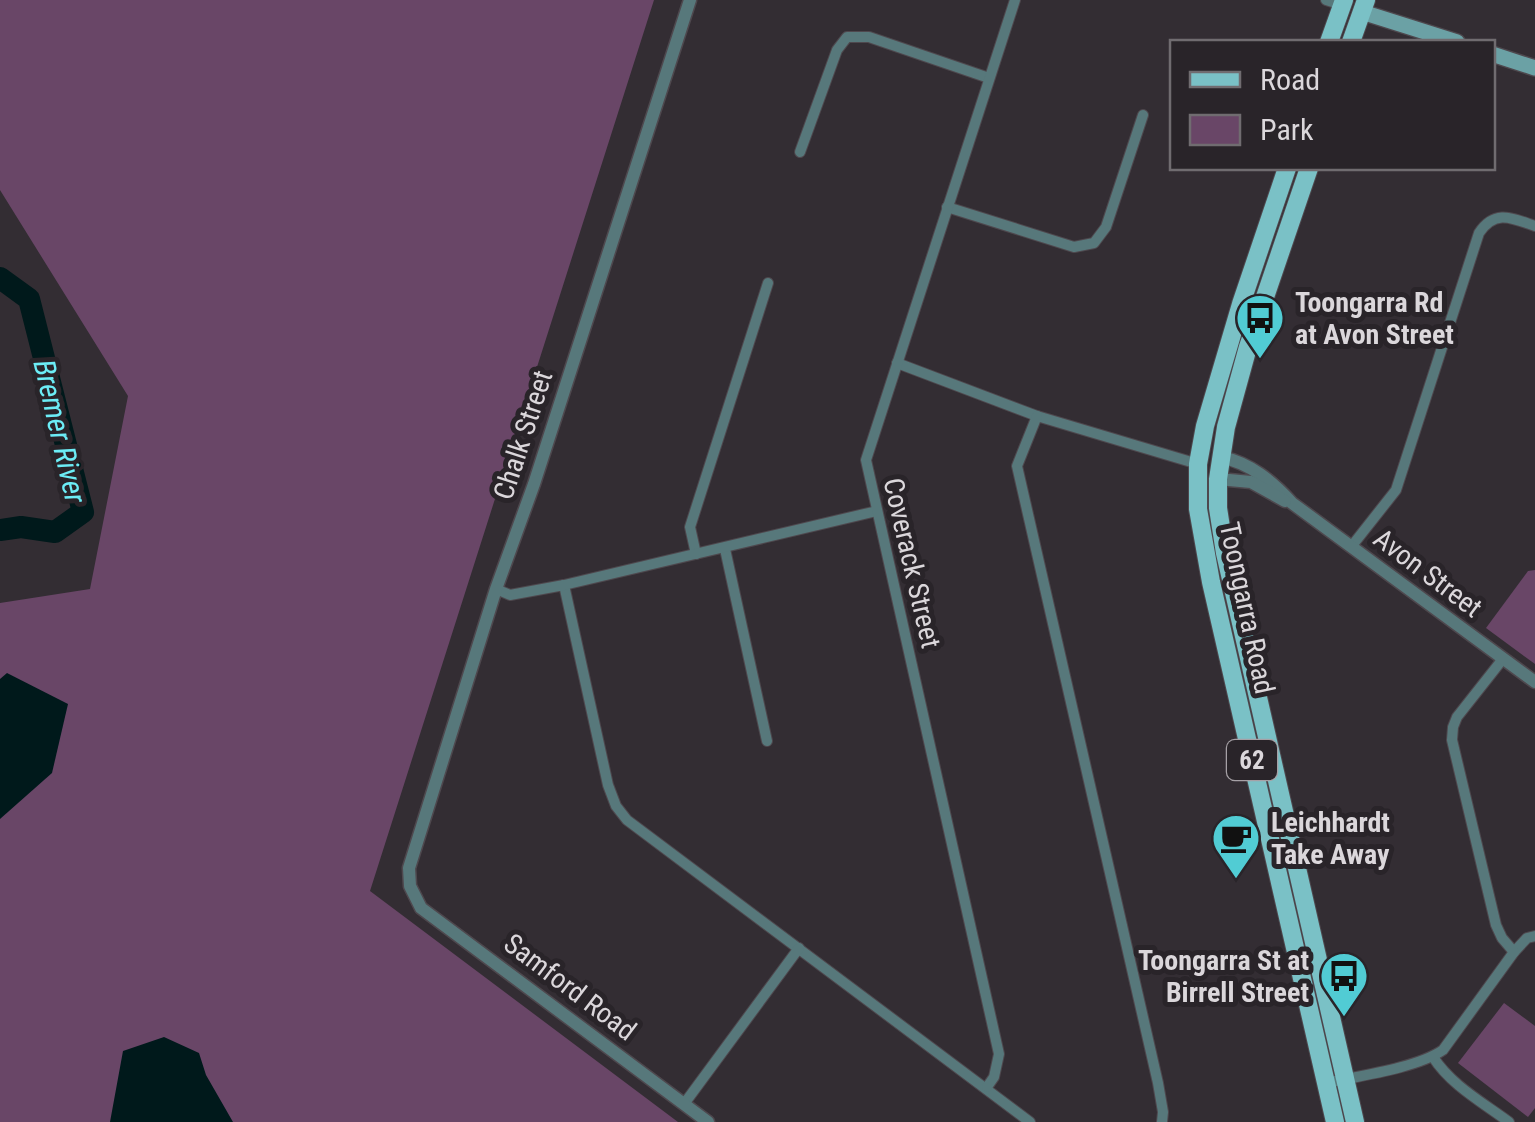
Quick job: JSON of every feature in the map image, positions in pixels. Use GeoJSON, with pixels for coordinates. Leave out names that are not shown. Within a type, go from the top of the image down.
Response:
{"type":"FeatureCollection","features":[{"type":"Feature","properties":{"kind":"main road"},"geometry":{"type":"LineString","coordinates":[[1330,40],[1337,2],[1364,6],[1452,40]]}},
{"type":"Feature","properties":{"kind":"main road"},"geometry":{"type":"LineString","coordinates":[[1352,40],[1364,6]]}},
{"type":"Feature","properties":{"kind":"main road"},"geometry":{"type":"LineString","coordinates":[[1495,55],[1535,68]]}},
{"type":"Feature","properties":{"kind":"main road","name":"Toongarra Road"},"geometry":{"type":"LineString","coordinates":[[1286,170],[1204,426],[1198,464],[1198,509],[1336,1081],[1354,1122]]}},
{"type":"Feature","properties":{"kind":"main road","name":"Toongarra Road"},"geometry":{"type":"LineString","coordinates":[[1308,170],[1248,347],[1226,427],[1218,508],[1336,1081],[1335,1122]]}},
{"type":"Feature","properties":{"kind":"main road"},"geometry":{"type":"LineString","coordinates":[[1198,464],[1221,457]]}},
{"type":"Feature","properties":{"kind":"main road"},"geometry":{"type":"LineString","coordinates":[[1198,464],[1218,479]]}},
{"type":"Feature","properties":{"kind":"street","name":"Chalk Street"},"geometry":{"type":"LineString","coordinates":[[410,886],[409,868],[496,589],[534,484],[690,0]]}},
{"type":"Feature","properties":{"kind":"street","name":"Coverack Street"},"geometry":{"type":"LineString","coordinates":[[986,1087],[994,1077],[999,1054],[866,460],[1014,0]]}},
{"type":"Feature","properties":{"kind":"street"},"geometry":{"type":"LineString","coordinates":[[800,152],[836,50],[847,38],[869,37],[989,78]]}},
{"type":"Feature","properties":{"kind":"street"},"geometry":{"type":"LineString","coordinates":[[947,207],[1074,247],[1094,243],[1106,227],[1144,115]]}},
{"type":"Feature","properties":{"kind":"street"},"geometry":{"type":"LineString","coordinates":[[1351,546],[1396,490],[1479,234],[1490,221],[1509,217],[1535,226]]}},
{"type":"Feature","properties":{"kind":"street"},"geometry":{"type":"LineString","coordinates":[[696,554],[690,527],[768,284]]}},
{"type":"Feature","properties":{"kind":"street"},"geometry":{"type":"LineString","coordinates":[[897,362],[1038,416],[1198,464]]}},
{"type":"Feature","properties":{"kind":"street"},"geometry":{"type":"LineString","coordinates":[[1038,416],[1018,466],[1158,1083],[1162,1122]]}},
{"type":"Feature","properties":{"kind":"street","name":"Avon Street"},"geometry":{"type":"LineString","coordinates":[[1221,457],[1252,468],[1292,504]]}},
{"type":"Feature","properties":{"kind":"street","name":"Avon Street"},"geometry":{"type":"LineString","coordinates":[[1218,479],[1251,482],[1292,504],[1535,682]]}},
{"type":"Feature","properties":{"kind":"street"},"geometry":{"type":"LineString","coordinates":[[496,589],[510,596],[877,512]]}},
{"type":"Feature","properties":{"kind":"street"},"geometry":{"type":"LineString","coordinates":[[724,549],[767,741]]}},
{"type":"Feature","properties":{"kind":"street"},"geometry":{"type":"LineString","coordinates":[[564,585],[608,784],[626,820],[1030,1122]]}},
{"type":"Feature","properties":{"kind":"street"},"geometry":{"type":"LineString","coordinates":[[1502,660],[1458,716],[1452,740],[1496,925],[1514,952]]}},
{"type":"Feature","properties":{"kind":"street","name":"Samford Road"},"geometry":{"type":"LineString","coordinates":[[410,886],[422,908],[708,1122]]}},
{"type":"Feature","properties":{"kind":"street"},"geometry":{"type":"LineString","coordinates":[[1336,1081],[1434,1057],[1514,952],[1527,938],[1535,936]]}},
{"type":"Feature","properties":{"kind":"street"},"geometry":{"type":"LineString","coordinates":[[684,1104],[799,948]]}},
{"type":"Feature","properties":{"kind":"street"},"geometry":{"type":"LineString","coordinates":[[1434,1057],[1452,1080],[1509,1122]]}},
{"type":"Feature","properties":{"kind":"green space"},"geometry":{"type":"Polygon","coordinates":[[[0,0],[654,0],[370,891],[678,1122],[0,1122],[0,603],[90,589],[128,396],[0,190],[0,0]]]}},
{"type":"Feature","properties":{"kind":"green space"},"geometry":{"type":"Polygon","coordinates":[[[1535,570],[1535,664],[1486,628],[1528,571],[1535,570]]]}},
{"type":"Feature","properties":{"kind":"green space"},"geometry":{"type":"Polygon","coordinates":[[[1504,1003],[1535,1026],[1535,1108],[1528,1117],[1458,1063],[1504,1003]]]}},
{"type":"Feature","properties":{"kind":"water"},"geometry":{"type":"Polygon","coordinates":[[[7,673],[68,704],[52,773],[0,819],[0,679],[7,673]]]}},
{"type":"Feature","properties":{"kind":"water"},"geometry":{"type":"Polygon","coordinates":[[[164,1037],[199,1053],[206,1075],[233,1122],[110,1122],[123,1051],[164,1037]]]}},
{"type":"Feature","properties":{"kind":"waterway","name":"Bremer River"},"geometry":{"type":"LineString","coordinates":[[0,278],[29,299],[83,512],[55,532],[21,527],[0,530]]}},
{"type":"Feature","properties":{"kind":"place","name":"Toongarra Rd at Avon Street"},"geometry":{"type":"Point","coordinates":[1260,360]}},
{"type":"Feature","properties":{"kind":"place","name":"Leichhardt Take Away"},"geometry":{"type":"Point","coordinates":[1236,880]}},
{"type":"Feature","properties":{"kind":"place","name":"Toongarra St at Birrell Street"},"geometry":{"type":"Point","coordinates":[1344,1018]}}]}
